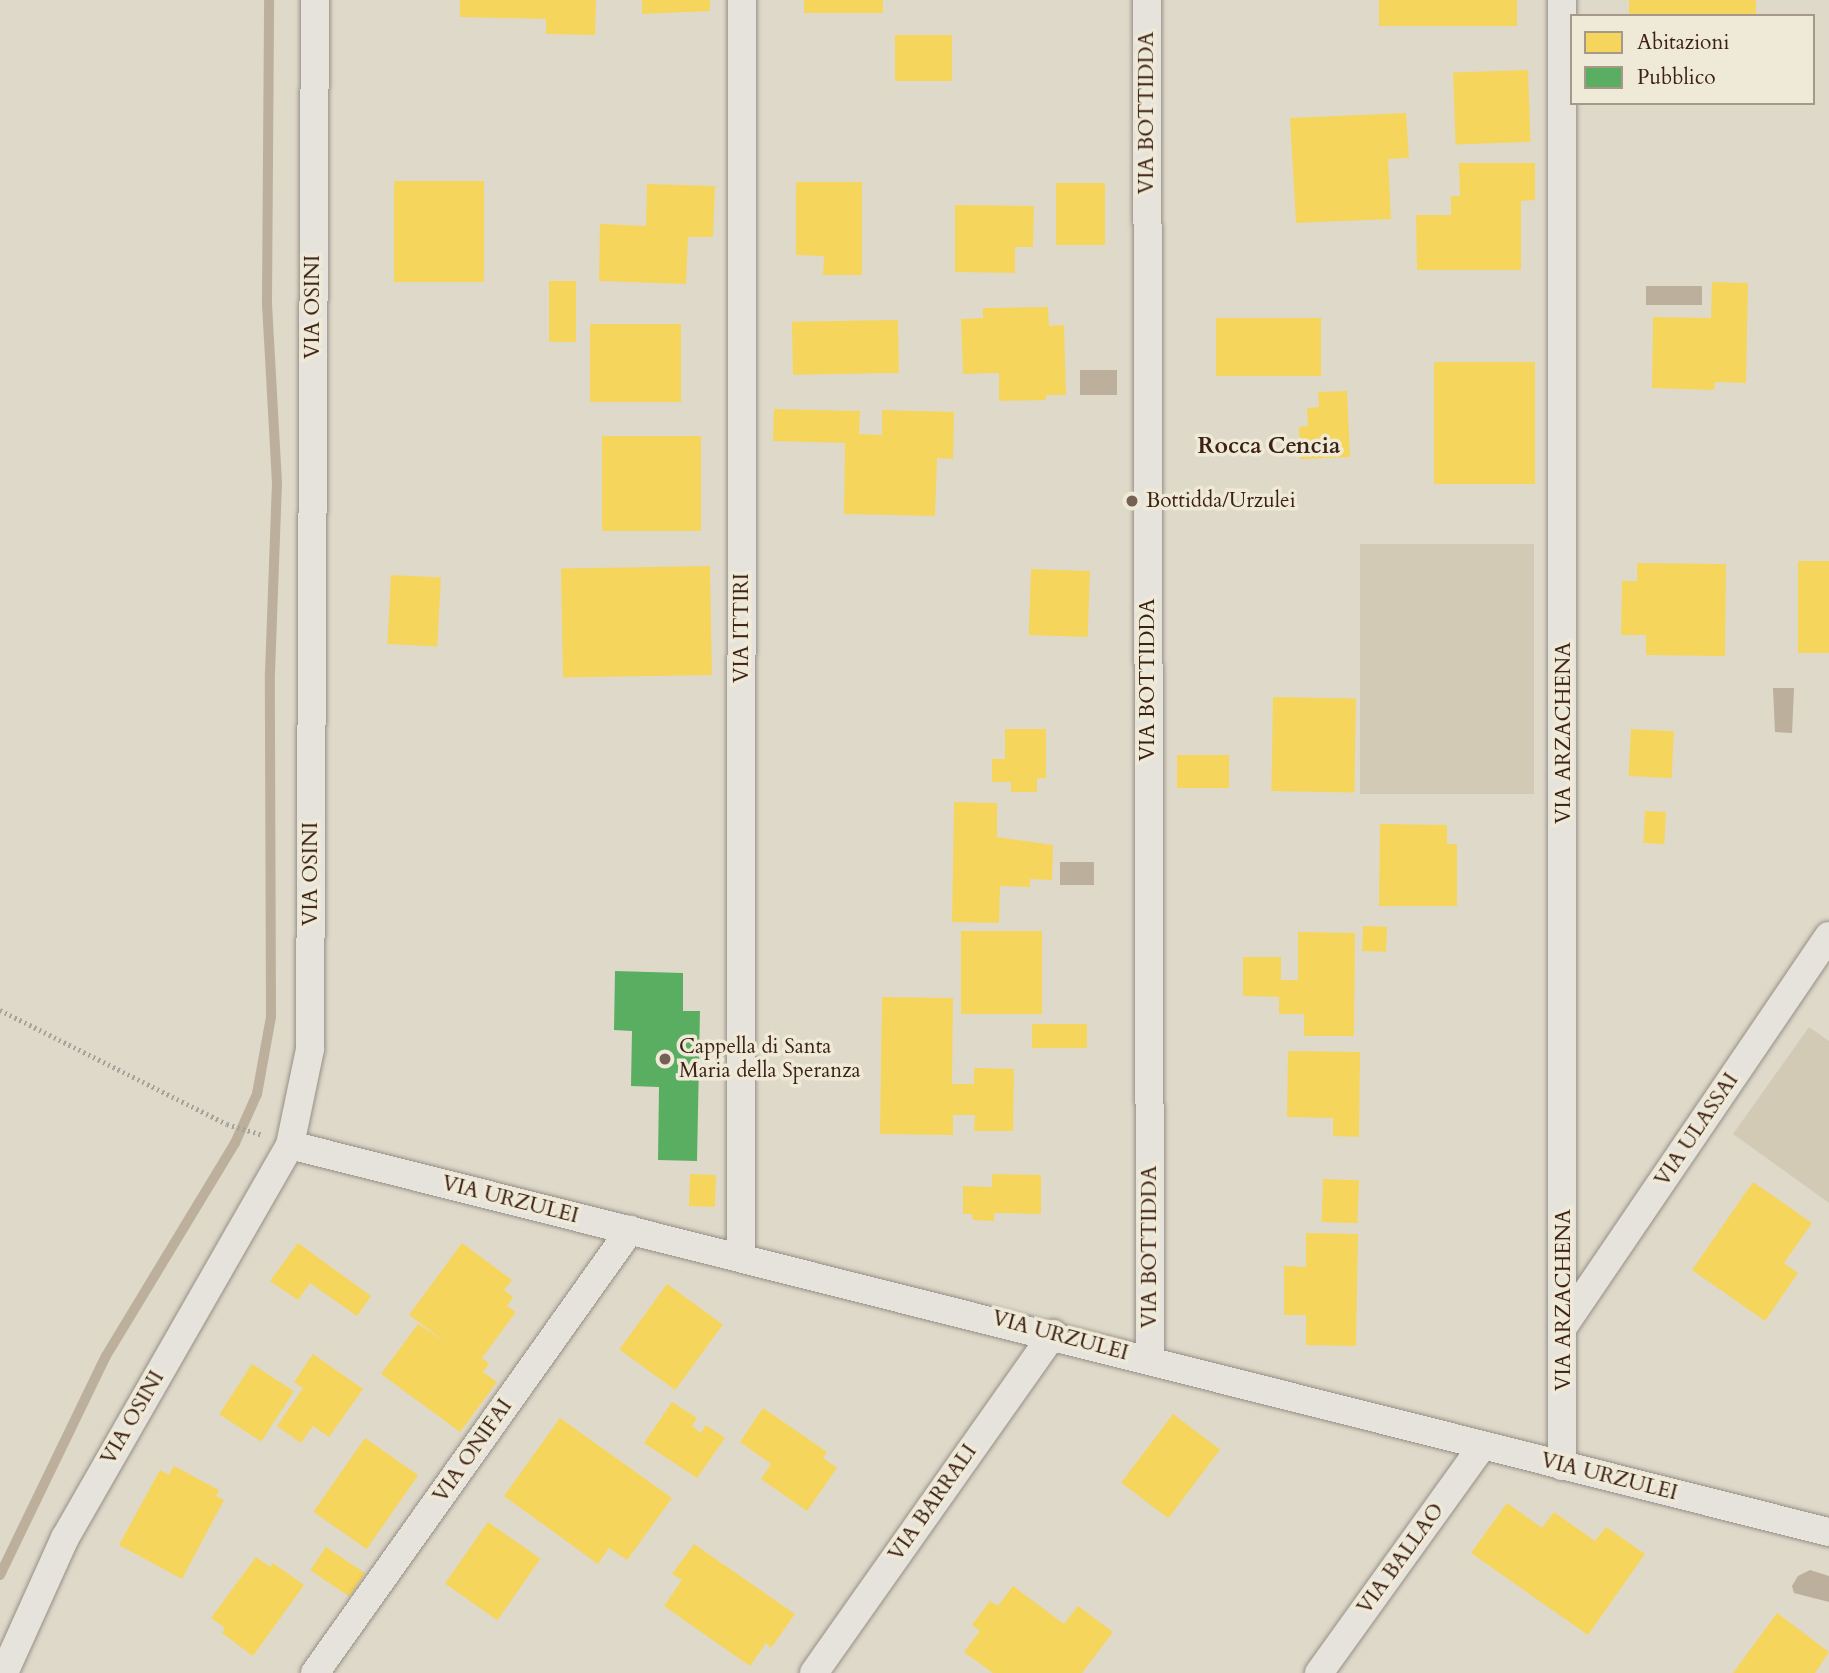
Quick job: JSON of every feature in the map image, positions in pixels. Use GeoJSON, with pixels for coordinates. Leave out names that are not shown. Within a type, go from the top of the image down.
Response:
{"type":"FeatureCollection","features":[{"type":"Feature","properties":{"kind":"street","name":"VIA OSINI"},"geometry":{"type":"LineString","coordinates":[[4,1673],[65,1538],[290,1145],[310,1049],[315,0]]}},
{"type":"Feature","properties":{"kind":"street","name":"VIA ITTIRI"},"geometry":{"type":"LineString","coordinates":[[741,1255],[743,0]]}},
{"type":"Feature","properties":{"kind":"street","name":"VIA BOTTIDDA"},"geometry":{"type":"LineString","coordinates":[[1147,0],[1150,1359]]}},
{"type":"Feature","properties":{"kind":"street","name":"VIA ARZACHENA"},"geometry":{"type":"LineString","coordinates":[[1562,0],[1562,1466]]}},
{"type":"Feature","properties":{"kind":"street","name":"VIA ULASSAI"},"geometry":{"type":"LineString","coordinates":[[1564,1324],[1829,936]]}},
{"type":"Feature","properties":{"kind":"street","name":"VIA URZULEI"},"geometry":{"type":"LineString","coordinates":[[290,1145],[741,1255],[1482,1446],[1829,1532]]}},
{"type":"Feature","properties":{"kind":"street","name":"VIA ONIFAI"},"geometry":{"type":"LineString","coordinates":[[315,1673],[631,1230]]}},
{"type":"Feature","properties":{"kind":"street","name":"VIA BARRALI"},"geometry":{"type":"LineString","coordinates":[[814,1673],[1054,1334]]}},
{"type":"Feature","properties":{"kind":"street","name":"VIA BALLAO"},"geometry":{"type":"LineString","coordinates":[[1320,1673],[1482,1446]]}},
{"type":"Feature","properties":{"kind":"path"},"geometry":{"type":"LineString","coordinates":[[0,1010],[227,1124],[253,1132]]}},
{"type":"Feature","properties":{"kind":"shaded area"},"geometry":{"type":"Polygon","coordinates":[[[1646,286],[1702,286],[1702,305],[1646,305],[1646,286]]]}},
{"type":"Feature","properties":{"kind":"shaded area"},"geometry":{"type":"Polygon","coordinates":[[[1080,370],[1117,370],[1117,395],[1080,395],[1080,370]]]}},
{"type":"Feature","properties":{"kind":"shaded area"},"geometry":{"type":"Polygon","coordinates":[[[1360,544],[1534,544],[1534,794],[1360,794],[1360,544]]]}},
{"type":"Feature","properties":{"kind":"shaded area"},"geometry":{"type":"Polygon","coordinates":[[[1773,688],[1794,688],[1792,733],[1775,732],[1773,688]]]}},
{"type":"Feature","properties":{"kind":"shaded area"},"geometry":{"type":"Polygon","coordinates":[[[1060,862],[1094,862],[1094,885],[1060,885],[1060,862]]]}},
{"type":"Feature","properties":{"kind":"shaded area"},"geometry":{"type":"Polygon","coordinates":[[[1809,1027],[1829,1041],[1829,1203],[1733,1134],[1809,1027]]]}},
{"type":"Feature","properties":{"kind":"shaded area"},"geometry":{"type":"Polygon","coordinates":[[[1810,1570],[1829,1576],[1829,1602],[1794,1593],[1792,1586],[1798,1576],[1810,1570]]]}},
{"type":"Feature","properties":{"kind":"building: Abitazioni"},"geometry":{"type":"Polygon","coordinates":[[[460,0],[596,0],[595,35],[546,34],[546,19],[460,17],[460,0]]]}},
{"type":"Feature","properties":{"kind":"building: Abitazioni"},"geometry":{"type":"Polygon","coordinates":[[[642,0],[710,0],[710,11],[642,14],[642,0]]]}},
{"type":"Feature","properties":{"kind":"building: Abitazioni"},"geometry":{"type":"Polygon","coordinates":[[[804,0],[883,0],[883,13],[804,13],[804,0]]]}},
{"type":"Feature","properties":{"kind":"building: Abitazioni"},"geometry":{"type":"Polygon","coordinates":[[[1379,0],[1517,0],[1517,26],[1379,26],[1379,0]]]}},
{"type":"Feature","properties":{"kind":"building: Abitazioni"},"geometry":{"type":"Polygon","coordinates":[[[1629,0],[1756,0],[1756,14],[1629,14],[1629,0]]]}},
{"type":"Feature","properties":{"kind":"building: Abitazioni"},"geometry":{"type":"Polygon","coordinates":[[[895,35],[952,35],[952,81],[895,81],[895,35]]]}},
{"type":"Feature","properties":{"kind":"building: Abitazioni"},"geometry":{"type":"Polygon","coordinates":[[[1528,70],[1531,142],[1456,145],[1453,73],[1528,70]]]}},
{"type":"Feature","properties":{"kind":"building: Abitazioni"},"geometry":{"type":"Polygon","coordinates":[[[1406,113],[1409,158],[1388,159],[1391,219],[1296,223],[1290,118],[1406,113]]]}},
{"type":"Feature","properties":{"kind":"building: Abitazioni"},"geometry":{"type":"Polygon","coordinates":[[[1459,163],[1535,163],[1535,200],[1521,201],[1521,270],[1417,270],[1416,215],[1451,215],[1451,196],[1460,196],[1459,163]]]}},
{"type":"Feature","properties":{"kind":"building: Abitazioni"},"geometry":{"type":"Polygon","coordinates":[[[394,181],[484,181],[484,282],[394,282],[394,181]]]}},
{"type":"Feature","properties":{"kind":"building: Abitazioni"},"geometry":{"type":"Polygon","coordinates":[[[796,182],[862,182],[862,275],[823,275],[824,256],[796,255],[796,182]]]}},
{"type":"Feature","properties":{"kind":"building: Abitazioni"},"geometry":{"type":"Polygon","coordinates":[[[1056,183],[1105,183],[1105,245],[1056,245],[1056,183]]]}},
{"type":"Feature","properties":{"kind":"building: Abitazioni"},"geometry":{"type":"Polygon","coordinates":[[[647,184],[715,186],[713,237],[688,237],[686,284],[599,281],[600,224],[646,226],[647,184]]]}},
{"type":"Feature","properties":{"kind":"building: Abitazioni"},"geometry":{"type":"Polygon","coordinates":[[[955,205],[1034,206],[1033,247],[1015,247],[1015,273],[955,272],[955,205]]]}},
{"type":"Feature","properties":{"kind":"building: Abitazioni"},"geometry":{"type":"Polygon","coordinates":[[[549,281],[576,281],[576,342],[549,342],[549,281]]]}},
{"type":"Feature","properties":{"kind":"building: Abitazioni"},"geometry":{"type":"Polygon","coordinates":[[[1712,282],[1748,283],[1746,383],[1715,382],[1714,390],[1652,388],[1653,317],[1711,318],[1712,282]]]}},
{"type":"Feature","properties":{"kind":"building: Abitazioni"},"geometry":{"type":"Polygon","coordinates":[[[1048,307],[1049,326],[1064,325],[1066,395],[1046,395],[1046,400],[999,401],[999,373],[963,374],[961,319],[983,318],[983,308],[1048,307]]]}},
{"type":"Feature","properties":{"kind":"building: Abitazioni"},"geometry":{"type":"Polygon","coordinates":[[[1216,318],[1321,318],[1321,376],[1216,376],[1216,318]]]}},
{"type":"Feature","properties":{"kind":"building: Abitazioni"},"geometry":{"type":"Polygon","coordinates":[[[898,320],[899,373],[793,375],[792,322],[898,320]]]}},
{"type":"Feature","properties":{"kind":"building: Abitazioni"},"geometry":{"type":"Polygon","coordinates":[[[590,324],[681,324],[681,402],[590,402],[590,324]]]}},
{"type":"Feature","properties":{"kind":"building: Abitazioni"},"geometry":{"type":"Polygon","coordinates":[[[1434,362],[1535,362],[1535,484],[1434,484],[1434,362]]]}},
{"type":"Feature","properties":{"kind":"building: Abitazioni"},"geometry":{"type":"Polygon","coordinates":[[[1347,391],[1350,457],[1300,459],[1299,427],[1308,426],[1307,408],[1319,407],[1318,392],[1347,391]]]}},
{"type":"Feature","properties":{"kind":"building: Abitazioni"},"geometry":{"type":"Polygon","coordinates":[[[774,409],[860,411],[859,434],[882,435],[882,410],[954,412],[953,459],[937,458],[935,516],[844,514],[845,443],[773,441],[774,409]]]}},
{"type":"Feature","properties":{"kind":"building: Abitazioni"},"geometry":{"type":"Polygon","coordinates":[[[602,436],[701,436],[701,531],[602,531],[602,436]]]}},
{"type":"Feature","properties":{"kind":"building: Abitazioni"},"geometry":{"type":"Polygon","coordinates":[[[1798,561],[1829,561],[1829,653],[1798,653],[1798,561]]]}},
{"type":"Feature","properties":{"kind":"building: Abitazioni"},"geometry":{"type":"Polygon","coordinates":[[[1637,563],[1726,564],[1725,656],[1646,655],[1646,635],[1621,635],[1622,581],[1637,581],[1637,563]]]}},
{"type":"Feature","properties":{"kind":"building: Abitazioni"},"geometry":{"type":"Polygon","coordinates":[[[710,566],[712,675],[563,678],[561,569],[710,566]]]}},
{"type":"Feature","properties":{"kind":"building: Abitazioni"},"geometry":{"type":"Polygon","coordinates":[[[1031,569],[1090,571],[1088,637],[1029,635],[1031,569]]]}},
{"type":"Feature","properties":{"kind":"building: Abitazioni"},"geometry":{"type":"Polygon","coordinates":[[[391,575],[441,578],[437,647],[387,644],[391,575]]]}},
{"type":"Feature","properties":{"kind":"building: Abitazioni"},"geometry":{"type":"Polygon","coordinates":[[[1273,697],[1356,698],[1354,792],[1271,791],[1273,697]]]}},
{"type":"Feature","properties":{"kind":"building: Abitazioni"},"geometry":{"type":"Polygon","coordinates":[[[1005,729],[1046,729],[1046,778],[1037,778],[1037,792],[1011,792],[1011,782],[992,782],[992,759],[1005,759],[1005,729]]]}},
{"type":"Feature","properties":{"kind":"building: Abitazioni"},"geometry":{"type":"Polygon","coordinates":[[[1631,729],[1674,731],[1671,778],[1629,776],[1631,729]]]}},
{"type":"Feature","properties":{"kind":"building: Abitazioni"},"geometry":{"type":"Polygon","coordinates":[[[1177,755],[1229,755],[1229,788],[1177,788],[1177,755]]]}},
{"type":"Feature","properties":{"kind":"building: Abitazioni"},"geometry":{"type":"Polygon","coordinates":[[[954,802],[997,803],[997,837],[1053,845],[1052,880],[1030,879],[1030,887],[1000,886],[999,923],[952,922],[954,802]]]}},
{"type":"Feature","properties":{"kind":"building: Abitazioni"},"geometry":{"type":"Polygon","coordinates":[[[1645,811],[1666,812],[1664,844],[1643,843],[1645,811]]]}},
{"type":"Feature","properties":{"kind":"building: Abitazioni"},"geometry":{"type":"Polygon","coordinates":[[[1380,824],[1447,825],[1447,844],[1457,844],[1457,906],[1379,906],[1380,824]]]}},
{"type":"Feature","properties":{"kind":"building: Abitazioni"},"geometry":{"type":"Polygon","coordinates":[[[1363,926],[1387,927],[1386,952],[1362,951],[1363,926]]]}},
{"type":"Feature","properties":{"kind":"building: Abitazioni"},"geometry":{"type":"Polygon","coordinates":[[[961,931],[1042,931],[1042,1014],[961,1014],[961,931]]]}},
{"type":"Feature","properties":{"kind":"building: Abitazioni"},"geometry":{"type":"Polygon","coordinates":[[[1298,932],[1355,933],[1354,1036],[1304,1036],[1304,1014],[1279,1014],[1279,997],[1243,996],[1243,957],[1281,957],[1281,980],[1298,980],[1298,932]]]}},
{"type":"Feature","properties":{"kind":"building: Abitazioni"},"geometry":{"type":"Polygon","coordinates":[[[882,997],[953,998],[952,1084],[974,1084],[974,1068],[1014,1069],[1013,1131],[974,1131],[975,1115],[953,1115],[953,1135],[880,1134],[882,997]]]}},
{"type":"Feature","properties":{"kind":"building: Abitazioni"},"geometry":{"type":"Polygon","coordinates":[[[1032,1024],[1087,1024],[1087,1048],[1032,1048],[1032,1024]]]}},
{"type":"Feature","properties":{"kind":"building: Abitazioni"},"geometry":{"type":"Polygon","coordinates":[[[1288,1051],[1360,1052],[1359,1137],[1333,1136],[1333,1118],[1287,1117],[1288,1051]]]}},
{"type":"Feature","properties":{"kind":"building: Abitazioni"},"geometry":{"type":"Polygon","coordinates":[[[690,1174],[716,1175],[715,1207],[689,1206],[690,1174]]]}},
{"type":"Feature","properties":{"kind":"building: Abitazioni"},"geometry":{"type":"Polygon","coordinates":[[[992,1174],[1041,1175],[1041,1214],[994,1213],[994,1221],[973,1220],[972,1214],[963,1214],[963,1186],[992,1187],[992,1174]]]}},
{"type":"Feature","properties":{"kind":"building: Abitazioni"},"geometry":{"type":"Polygon","coordinates":[[[1323,1179],[1359,1180],[1357,1223],[1321,1222],[1323,1179]]]}},
{"type":"Feature","properties":{"kind":"building: Abitazioni"},"geometry":{"type":"Polygon","coordinates":[[[1753,1182],[1812,1223],[1784,1263],[1798,1273],[1765,1321],[1692,1270],[1753,1182]]]}},
{"type":"Feature","properties":{"kind":"building: Abitazioni"},"geometry":{"type":"Polygon","coordinates":[[[1306,1233],[1358,1234],[1356,1346],[1306,1345],[1306,1315],[1284,1315],[1284,1266],[1306,1267],[1306,1233]]]}},
{"type":"Feature","properties":{"kind":"building: Abitazioni"},"geometry":{"type":"Polygon","coordinates":[[[298,1243],[371,1296],[357,1316],[310,1283],[298,1300],[270,1281],[298,1243]]]}},
{"type":"Feature","properties":{"kind":"building: Abitazioni"},"geometry":{"type":"Polygon","coordinates":[[[462,1243],[512,1280],[504,1290],[513,1297],[507,1306],[516,1312],[482,1358],[489,1363],[483,1372],[497,1382],[460,1432],[381,1374],[418,1324],[447,1343],[409,1315],[462,1243]]]}},
{"type":"Feature","properties":{"kind":"building: Abitazioni"},"geometry":{"type":"Polygon","coordinates":[[[667,1284],[723,1325],[675,1390],[619,1350],[667,1284]]]}},
{"type":"Feature","properties":{"kind":"building: Abitazioni"},"geometry":{"type":"Polygon","coordinates":[[[313,1354],[363,1389],[329,1437],[313,1426],[301,1443],[277,1426],[303,1388],[294,1382],[313,1354]]]}},
{"type":"Feature","properties":{"kind":"building: Abitazioni"},"geometry":{"type":"Polygon","coordinates":[[[252,1364],[294,1391],[261,1442],[219,1414],[252,1364]]]}},
{"type":"Feature","properties":{"kind":"building: Abitazioni"},"geometry":{"type":"Polygon","coordinates":[[[672,1402],[697,1418],[692,1426],[701,1433],[706,1425],[725,1438],[697,1478],[644,1443],[672,1402]]]}},
{"type":"Feature","properties":{"kind":"building: Abitazioni"},"geometry":{"type":"Polygon","coordinates":[[[763,1408],[827,1452],[823,1458],[837,1468],[807,1511],[761,1479],[771,1464],[740,1442],[763,1408]]]}},
{"type":"Feature","properties":{"kind":"building: Abitazioni"},"geometry":{"type":"Polygon","coordinates":[[[1173,1414],[1220,1450],[1168,1518],[1121,1483],[1173,1414]]]}},
{"type":"Feature","properties":{"kind":"building: Abitazioni"},"geometry":{"type":"Polygon","coordinates":[[[560,1418],[672,1498],[627,1560],[609,1548],[598,1564],[504,1496],[560,1418]]]}},
{"type":"Feature","properties":{"kind":"building: Abitazioni"},"geometry":{"type":"Polygon","coordinates":[[[365,1438],[418,1475],[367,1549],[313,1512],[365,1438]]]}},
{"type":"Feature","properties":{"kind":"building: Abitazioni"},"geometry":{"type":"Polygon","coordinates":[[[174,1466],[219,1490],[216,1496],[224,1500],[182,1579],[119,1545],[160,1470],[169,1475],[174,1466]]]}},
{"type":"Feature","properties":{"kind":"building: Abitazioni"},"geometry":{"type":"Polygon","coordinates":[[[1507,1503],[1542,1528],[1554,1512],[1595,1541],[1606,1527],[1645,1554],[1588,1635],[1471,1553],[1507,1503]]]}},
{"type":"Feature","properties":{"kind":"building: Abitazioni"},"geometry":{"type":"Polygon","coordinates":[[[488,1522],[540,1559],[497,1620],[445,1583],[488,1522]]]}},
{"type":"Feature","properties":{"kind":"building: Abitazioni"},"geometry":{"type":"Polygon","coordinates":[[[694,1544],[795,1614],[771,1648],[766,1643],[750,1666],[664,1606],[682,1580],[672,1574],[694,1544]]]}},
{"type":"Feature","properties":{"kind":"building: Abitazioni"},"geometry":{"type":"Polygon","coordinates":[[[326,1547],[365,1573],[349,1596],[310,1570],[326,1547]]]}},
{"type":"Feature","properties":{"kind":"building: Abitazioni"},"geometry":{"type":"Polygon","coordinates":[[[256,1557],[270,1567],[273,1563],[304,1585],[253,1656],[222,1633],[225,1628],[211,1618],[256,1557]]]}},
{"type":"Feature","properties":{"kind":"building: Abitazioni"},"geometry":{"type":"Polygon","coordinates":[[[1013,1586],[1064,1624],[1078,1606],[1113,1632],[1082,1673],[993,1673],[964,1652],[980,1631],[972,1625],[990,1601],[998,1606],[1013,1586]]]}},
{"type":"Feature","properties":{"kind":"building: Abitazioni"},"geometry":{"type":"Polygon","coordinates":[[[1777,1613],[1829,1652],[1815,1673],[1733,1673],[1777,1613]]]}},
{"type":"Feature","properties":{"kind":"building: Pubblico","name":"Cappella di Santa Maria della Speranza"},"geometry":{"type":"Polygon","coordinates":[[[615,971],[683,973],[683,1011],[700,1011],[697,1161],[658,1160],[659,1087],[631,1086],[632,1031],[614,1030],[615,971]]]}},
{"type":"Feature","properties":{"kind":"waterway"},"geometry":{"type":"LineString","coordinates":[[0,1575],[106,1356],[235,1143],[257,1094],[271,1017],[270,673],[277,483],[267,302],[269,0]]}},
{"type":"Feature","properties":{"kind":"place","name":"Bottidda/Urzulei"},"geometry":{"type":"Point","coordinates":[1132,501]}},
{"type":"Feature","properties":{"kind":"place","name":"Cappella di Santa Maria della Speranza"},"geometry":{"type":"Point","coordinates":[665,1059]}},
{"type":"Feature","properties":{"kind":"district","name":"Rocca Cencia"},"geometry":{"type":"Point","coordinates":[1269,446]}}]}
